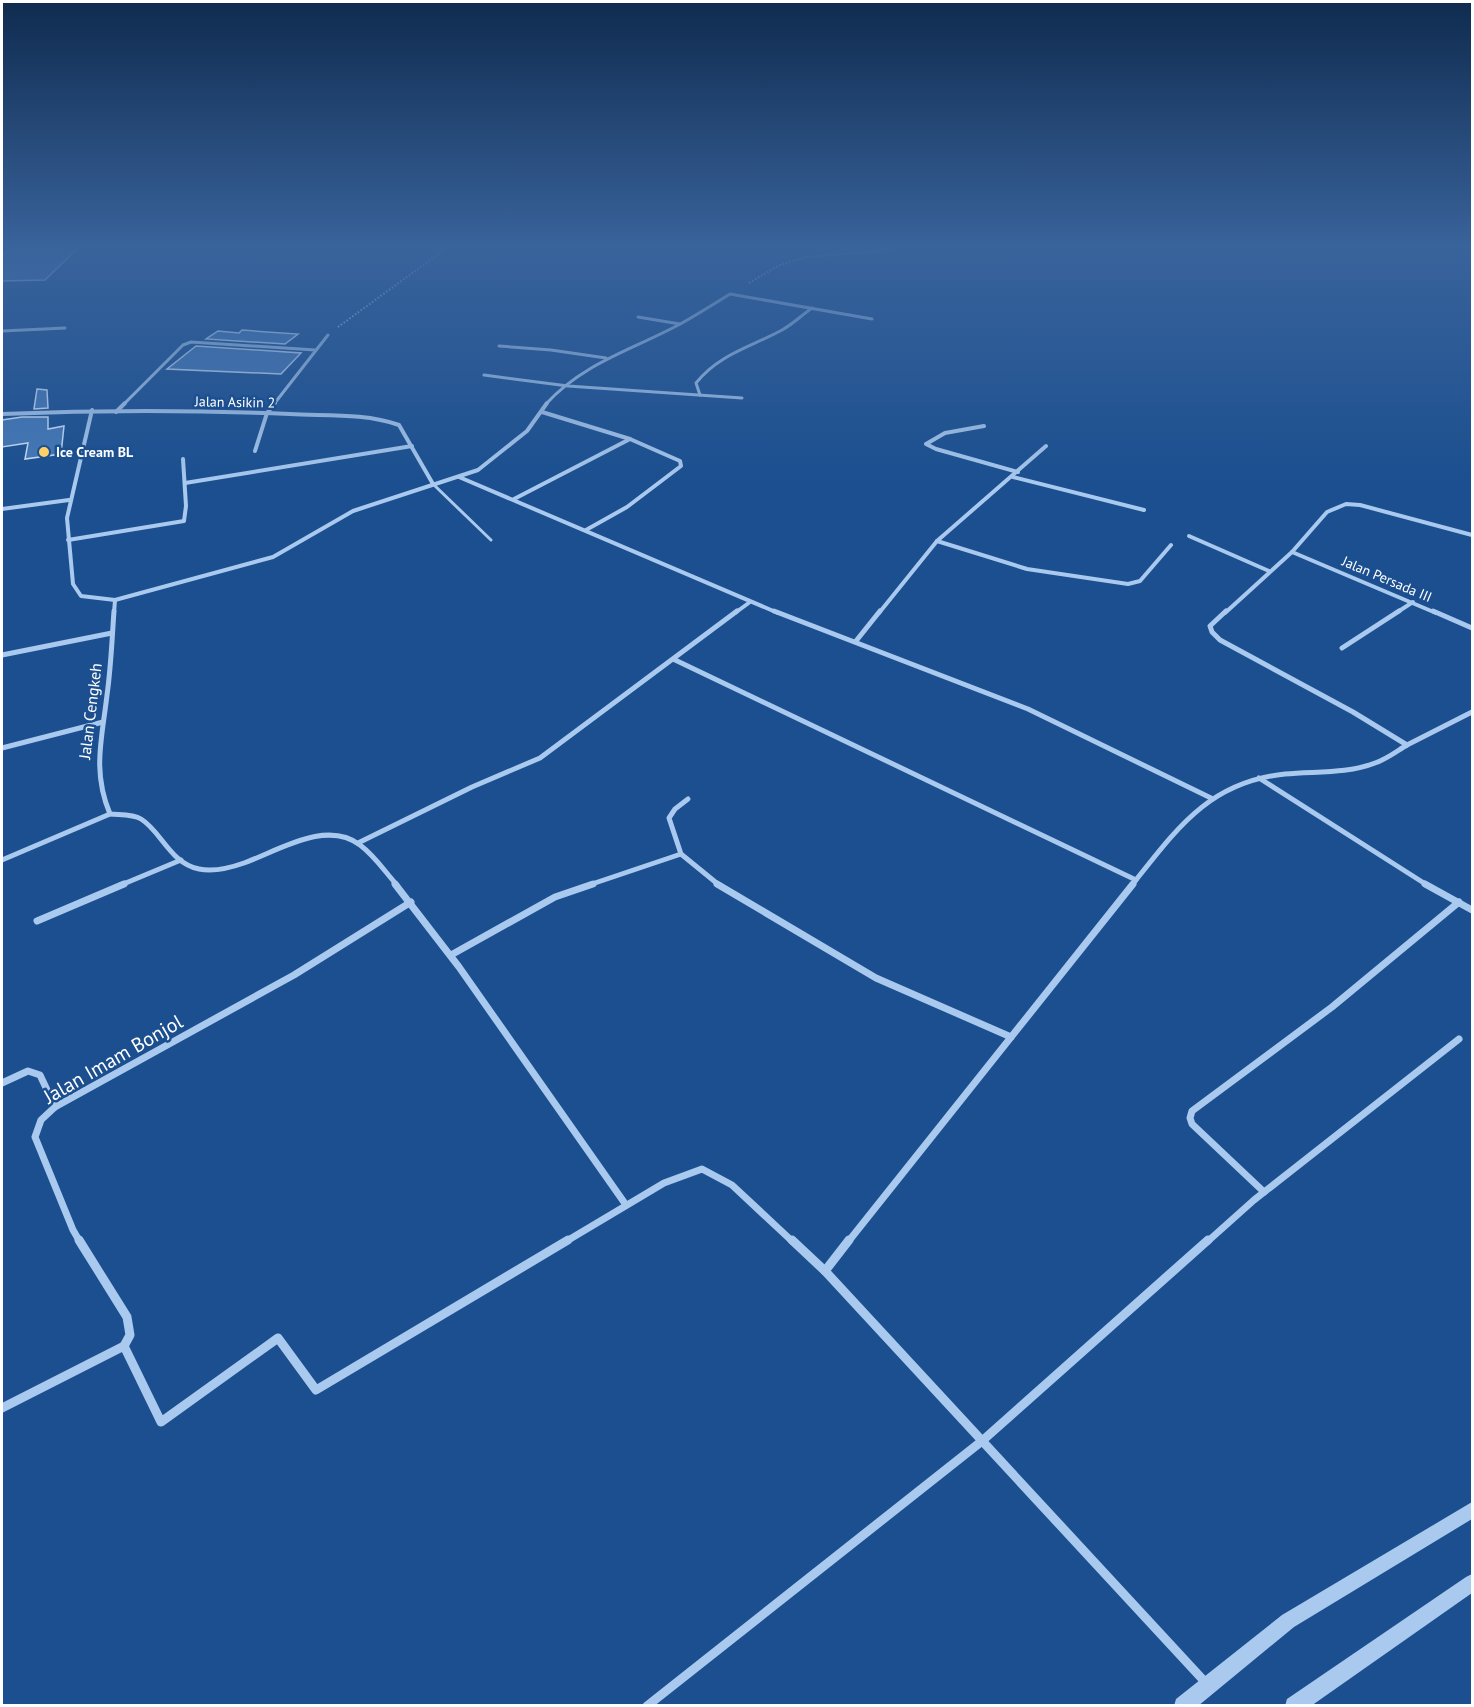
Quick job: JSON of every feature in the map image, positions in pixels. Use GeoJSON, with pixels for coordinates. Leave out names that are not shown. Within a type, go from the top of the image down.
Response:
{"type":"FeatureCollection","features":[{"type":"Feature","properties":{"kind":"street"},"geometry":{"type":"LineString","coordinates":[[92,410],[66,518],[73,585],[81,596],[115,600],[273,557],[353,511],[459,477],[492,461],[527,431],[548,402],[606,358],[681,324]]}},
{"type":"Feature","properties":{"kind":"street"},"geometry":{"type":"LineString","coordinates":[[700,395],[696,383],[704,371],[741,347],[790,324]]}},
{"type":"Feature","properties":{"kind":"street"},"geometry":{"type":"LineString","coordinates":[[2,331],[65,328]]}},
{"type":"Feature","properties":{"kind":"street"},"geometry":{"type":"LineString","coordinates":[[255,451],[267,413],[328,335]]}},
{"type":"Feature","properties":{"kind":"street"},"geometry":{"type":"LineString","coordinates":[[116,411],[183,345],[191,342],[315,350]]}},
{"type":"Feature","properties":{"kind":"street"},"geometry":{"type":"LineString","coordinates":[[499,346],[551,350],[606,358]]}},
{"type":"Feature","properties":{"kind":"street"},"geometry":{"type":"LineString","coordinates":[[484,375],[568,386],[742,398]]}},
{"type":"Feature","properties":{"kind":"street","name":"Jalan Asikin 2"},"geometry":{"type":"LineString","coordinates":[[2,414],[92,410],[267,413],[379,418],[399,425],[432,484]]}},
{"type":"Feature","properties":{"kind":"street"},"geometry":{"type":"LineString","coordinates":[[542,412],[630,439],[680,461],[681,466],[627,507],[586,530]]}},
{"type":"Feature","properties":{"kind":"street"},"geometry":{"type":"LineString","coordinates":[[984,426],[953,430],[930,439],[926,444],[936,449],[1018,472]]}},
{"type":"Feature","properties":{"kind":"street"},"geometry":{"type":"LineString","coordinates":[[514,499],[630,439]]}},
{"type":"Feature","properties":{"kind":"street"},"geometry":{"type":"LineString","coordinates":[[185,483],[412,446]]}},
{"type":"Feature","properties":{"kind":"street"},"geometry":{"type":"LineString","coordinates":[[856,641],[938,541],[1046,446]]}},
{"type":"Feature","properties":{"kind":"street"},"geometry":{"type":"LineString","coordinates":[[68,540],[184,521],[186,506],[183,459]]}},
{"type":"Feature","properties":{"kind":"street"},"geometry":{"type":"LineString","coordinates":[[459,477],[750,602],[1028,709],[1211,798]]}},
{"type":"Feature","properties":{"kind":"street"},"geometry":{"type":"LineString","coordinates":[[1013,477],[1143,510]]}},
{"type":"Feature","properties":{"kind":"street"},"geometry":{"type":"LineString","coordinates":[[2,509],[69,500]]}},
{"type":"Feature","properties":{"kind":"street"},"geometry":{"type":"LineString","coordinates":[[1407,746],[1353,712],[1220,640],[1212,632],[1210,626],[1292,552],[1327,512],[1346,504],[1360,505],[1473,535]]}},
{"type":"Feature","properties":{"kind":"street"},"geometry":{"type":"LineString","coordinates":[[1189,536],[1269,572]]}},
{"type":"Feature","properties":{"kind":"street"},"geometry":{"type":"LineString","coordinates":[[938,541],[1027,569],[1128,584],[1140,581],[1171,544]]}},
{"type":"Feature","properties":{"kind":"street","name":"Jalan Persada III"},"geometry":{"type":"LineString","coordinates":[[1292,552],[1473,628]]}},
{"type":"Feature","properties":{"kind":"street","name":"Jalan Cengkeh"},"geometry":{"type":"LineString","coordinates":[[110,814],[104,802],[96,764],[103,722],[115,600]]}},
{"type":"Feature","properties":{"kind":"street"},"geometry":{"type":"LineString","coordinates":[[358,843],[472,787],[540,758],[750,602]]}},
{"type":"Feature","properties":{"kind":"street"},"geometry":{"type":"LineString","coordinates":[[1342,648],[1413,602]]}},
{"type":"Feature","properties":{"kind":"street"},"geometry":{"type":"LineString","coordinates":[[2,655],[112,633]]}},
{"type":"Feature","properties":{"kind":"street"},"geometry":{"type":"LineString","coordinates":[[673,659],[1136,879]]}},
{"type":"Feature","properties":{"kind":"street"},"geometry":{"type":"LineString","coordinates":[[825,1271],[1136,879],[1168,835],[1211,798],[1240,784],[1259,778],[1372,765],[1473,712]]}},
{"type":"Feature","properties":{"kind":"street"},"geometry":{"type":"LineString","coordinates":[[2,748],[103,722]]}},
{"type":"Feature","properties":{"kind":"street"},"geometry":{"type":"LineString","coordinates":[[1259,778],[1428,886],[1473,910]]}},
{"type":"Feature","properties":{"kind":"street"},"geometry":{"type":"LineString","coordinates":[[688,800],[675,809],[669,818],[681,854],[721,887],[876,978],[1011,1037]]}},
{"type":"Feature","properties":{"kind":"street"},"geometry":{"type":"LineString","coordinates":[[2,860],[110,814],[142,819],[181,860],[200,869],[214,870],[332,834],[358,843],[375,859],[411,902],[451,955],[626,1205]]}},
{"type":"Feature","properties":{"kind":"street"},"geometry":{"type":"LineString","coordinates":[[451,955],[555,897],[681,854]]}},
{"type":"Feature","properties":{"kind":"street"},"geometry":{"type":"LineString","coordinates":[[37,921],[181,860]]}},
{"type":"Feature","properties":{"kind":"street","name":"Jalan Imam Bonjol"},"geometry":{"type":"LineString","coordinates":[[124,1346],[130,1335],[127,1317],[73,1230],[35,1137],[41,1120],[55,1107],[294,975],[411,902]]}},
{"type":"Feature","properties":{"kind":"street"},"geometry":{"type":"LineString","coordinates":[[1264,1192],[1192,1124],[1190,1118],[1192,1111],[1332,1007],[1459,902]]}},
{"type":"Feature","properties":{"kind":"street"},"geometry":{"type":"LineString","coordinates":[[647,1706],[982,1441],[1264,1192],[1459,1039]]}},
{"type":"Feature","properties":{"kind":"street"},"geometry":{"type":"LineString","coordinates":[[2,1083],[28,1071],[40,1075],[55,1107]]}},
{"type":"Feature","properties":{"kind":"street"},"geometry":{"type":"LineString","coordinates":[[2,1408],[124,1346],[161,1422],[278,1338],[316,1390],[664,1183],[702,1169],[732,1185],[825,1271],[1208,1686]]}},
{"type":"Feature","properties":{"kind":"street"},"geometry":{"type":"LineString","coordinates":[[1183,1706],[1287,1622],[1473,1510]]}},
{"type":"Feature","properties":{"kind":"street"},"geometry":{"type":"LineString","coordinates":[[1294,1706],[1473,1583]]}},
{"type":"Feature","properties":{"kind":"lane"},"geometry":{"type":"LineString","coordinates":[[432,484],[491,540]]}},
{"type":"Feature","properties":{"kind":"path"},"geometry":{"type":"LineString","coordinates":[[328,335],[344,324]]}},
{"type":"Feature","properties":{"kind":"building"},"geometry":{"type":"Polygon","coordinates":[[[242,330],[298,334],[285,344],[206,339],[218,331],[239,333],[242,330]]]}},
{"type":"Feature","properties":{"kind":"building"},"geometry":{"type":"Polygon","coordinates":[[[196,346],[301,353],[281,374],[167,369],[196,346]]]}},
{"type":"Feature","properties":{"kind":"building"},"geometry":{"type":"Polygon","coordinates":[[[37,389],[47,390],[48,408],[34,409],[37,389]]]}},
{"type":"Feature","properties":{"kind":"building"},"geometry":{"type":"Polygon","coordinates":[[[48,417],[48,429],[64,426],[61,454],[25,459],[28,443],[2,447],[2,420],[48,417]]]}},
{"type":"Feature","properties":{"kind":"place","name":"Ice Cream BL"},"geometry":{"type":"Point","coordinates":[44,452]}}]}
